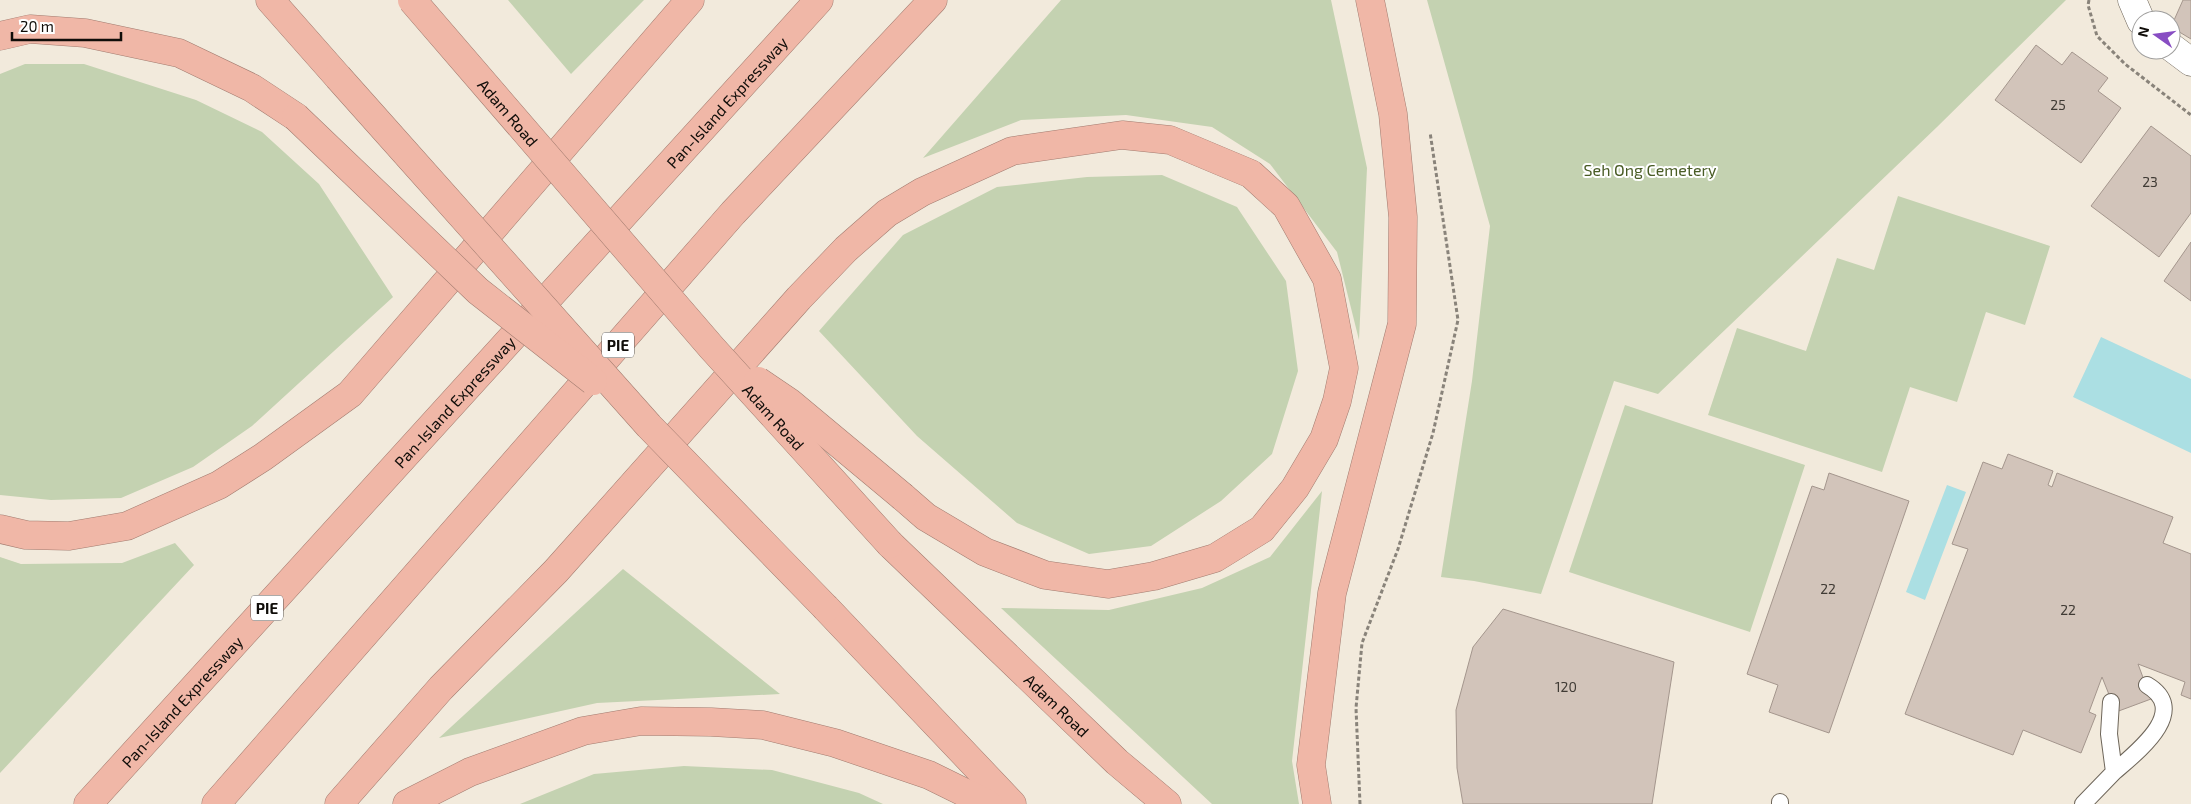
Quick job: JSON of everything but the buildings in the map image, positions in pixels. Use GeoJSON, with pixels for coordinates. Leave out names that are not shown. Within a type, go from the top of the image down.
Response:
{"type":"FeatureCollection","features":[{"type":"Feature","properties":{"kind":"highway"},"geometry":{"type":"LineString","coordinates":[[270,0],[649,426],[826,608],[1012,804]]}},
{"type":"Feature","properties":{"kind":"highway","name":"Adam Road"},"geometry":{"type":"LineString","coordinates":[[412,0],[712,348],[890,544],[1117,762],[1167,804]]}},
{"type":"Feature","properties":{"kind":"highway"},"geometry":{"type":"LineString","coordinates":[[0,529],[26,536],[69,536],[127,526],[219,485],[264,457],[350,394],[690,0]]}},
{"type":"Feature","properties":{"kind":"highway","name":"Pan-Island Expressway"},"geometry":{"type":"LineString","coordinates":[[88,804],[819,0]]}},
{"type":"Feature","properties":{"kind":"highway","name":"PIE"},"geometry":{"type":"LineString","coordinates":[[216,804],[733,213],[933,0]]}},
{"type":"Feature","properties":{"kind":"highway"},"geometry":{"type":"LineString","coordinates":[[1317,804],[1310,765],[1332,593],[1402,324],[1403,217],[1393,114],[1370,0]]}},
{"type":"Feature","properties":{"kind":"highway"},"geometry":{"type":"LineString","coordinates":[[0,36],[30,29],[85,33],[179,53],[252,88],[296,117],[478,291],[649,426]]}},
{"type":"Feature","properties":{"kind":"highway"},"geometry":{"type":"LineString","coordinates":[[339,804],[441,688],[556,570],[799,298],[846,249],[887,213],[922,192],[1012,151],[1122,135],[1170,140],[1251,174],[1286,206],[1327,279],[1344,368],[1337,401],[1324,438],[1295,488],[1262,529],[1215,558],[1154,576],[1108,584],[1045,575],[985,552],[926,517],[789,402],[712,348]]}},
{"type":"Feature","properties":{"kind":"highway"},"geometry":{"type":"LineString","coordinates":[[407,804],[470,772],[583,731],[641,721],[763,725],[835,743],[920,772],[988,804]]}},
{"type":"Feature","properties":{"kind":"lane"},"geometry":{"type":"LineString","coordinates":[[2084,804],[2114,772],[2163,726],[2166,707],[2156,689],[2147,685]]}},
{"type":"Feature","properties":{"kind":"lane"},"geometry":{"type":"LineString","coordinates":[[2110,702],[2109,734],[2114,772]]}},
{"type":"Feature","properties":{"kind":"path"},"geometry":{"type":"LineString","coordinates":[[2089,0],[2088,5],[2097,36],[2125,64],[2191,115]]}},
{"type":"Feature","properties":{"kind":"green space"},"geometry":{"type":"Polygon","coordinates":[[[508,0],[644,0],[571,74],[508,0]]]}},
{"type":"Feature","properties":{"kind":"green space"},"geometry":{"type":"Polygon","coordinates":[[[1061,0],[1331,0],[1367,168],[1359,340],[1337,252],[1270,164],[1212,127],[1126,115],[1021,120],[923,158],[1061,0]]]}},
{"type":"Feature","properties":{"kind":"green space","name":"Seh Ong Cemetery"},"geometry":{"type":"Polygon","coordinates":[[[1427,0],[2066,0],[1937,127],[1658,394],[1614,381],[1541,594],[1474,581],[1441,577],[1472,381],[1490,226],[1427,0]]]}},
{"type":"Feature","properties":{"kind":"green space"},"geometry":{"type":"Polygon","coordinates":[[[25,64],[84,64],[196,100],[262,132],[319,184],[393,297],[252,426],[193,467],[121,498],[51,500],[0,495],[0,74],[25,64]]]}},
{"type":"Feature","properties":{"kind":"green space"},"geometry":{"type":"Polygon","coordinates":[[[1162,175],[1237,207],[1286,281],[1298,371],[1272,454],[1221,501],[1151,546],[1089,554],[1017,523],[917,436],[819,331],[903,235],[997,187],[1087,177],[1162,175]]]}},
{"type":"Feature","properties":{"kind":"green space"},"geometry":{"type":"Polygon","coordinates":[[[1898,196],[2050,246],[2025,325],[1986,312],[1957,402],[1910,387],[1882,472],[1708,415],[1737,328],[1806,351],[1837,258],[1874,270],[1898,196]]]}},
{"type":"Feature","properties":{"kind":"green space"},"geometry":{"type":"Polygon","coordinates":[[[1625,405],[1805,465],[1750,632],[1569,572],[1625,405]]]}},
{"type":"Feature","properties":{"kind":"green space"},"geometry":{"type":"Polygon","coordinates":[[[1322,491],[1292,761],[1299,804],[1212,804],[1001,608],[1109,610],[1202,588],[1270,557],[1322,491]]]}},
{"type":"Feature","properties":{"kind":"green space"},"geometry":{"type":"Polygon","coordinates":[[[175,543],[194,565],[0,773],[0,557],[21,564],[122,563],[175,543]]]}},
{"type":"Feature","properties":{"kind":"green space"},"geometry":{"type":"Polygon","coordinates":[[[623,569],[780,694],[597,703],[439,738],[623,569]]]}},
{"type":"Feature","properties":{"kind":"green space"},"geometry":{"type":"Polygon","coordinates":[[[684,766],[772,770],[859,793],[883,804],[520,804],[594,774],[684,766]]]}},
{"type":"Feature","properties":{"kind":"water"},"geometry":{"type":"Polygon","coordinates":[[[2101,337],[2191,379],[2191,453],[2073,397],[2101,337]]]}},
{"type":"Feature","properties":{"kind":"water"},"geometry":{"type":"Polygon","coordinates":[[[1947,485],[1966,492],[1925,600],[1906,592],[1947,485]]]}}]}
